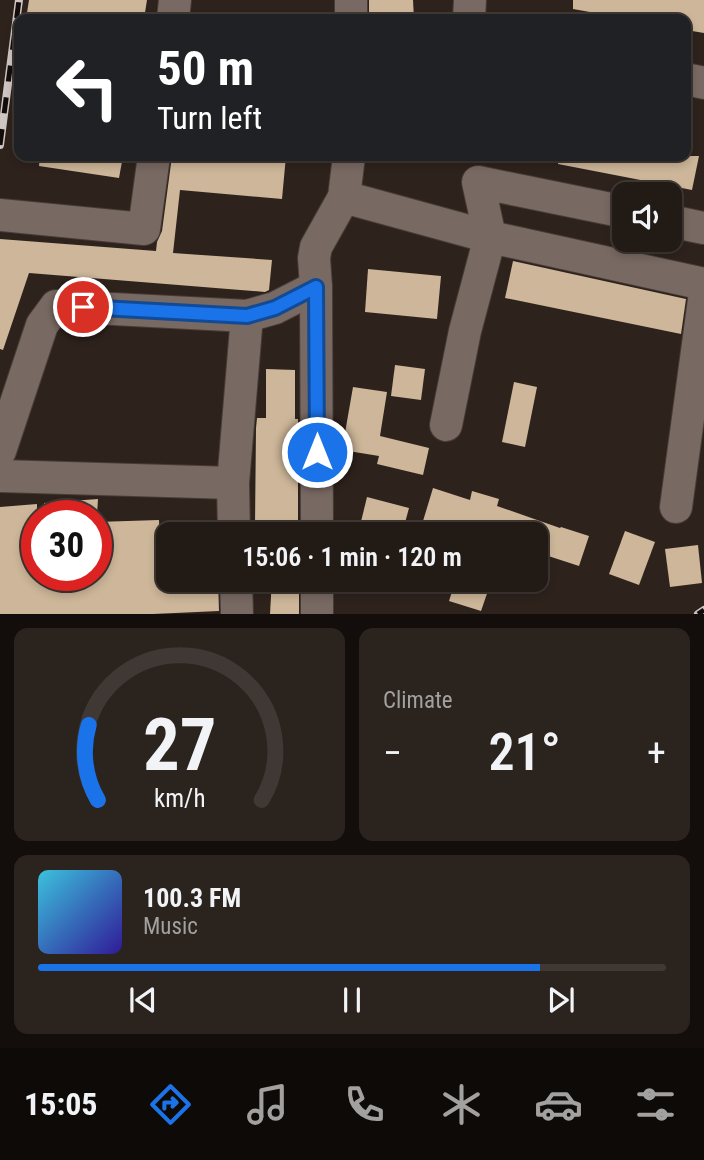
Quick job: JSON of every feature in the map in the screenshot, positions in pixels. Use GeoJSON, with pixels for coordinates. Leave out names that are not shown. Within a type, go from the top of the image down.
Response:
{"type":"FeatureCollection","features":[{"type":"Feature","properties":{"kind":"street"},"geometry":{"type":"LineString","coordinates":[[0,215],[144,229],[153,161]]}},
{"type":"Feature","properties":{"kind":"street"},"geometry":{"type":"LineString","coordinates":[[317,522],[314,258],[316,247],[344,197],[348,161]]}},
{"type":"Feature","properties":{"kind":"street"},"geometry":{"type":"LineString","coordinates":[[446,425],[465,331],[490,237],[476,169],[612,208]]}},
{"type":"Feature","properties":{"kind":"street"},"geometry":{"type":"LineString","coordinates":[[344,197],[490,237],[704,284]]}},
{"type":"Feature","properties":{"kind":"street"},"geometry":{"type":"LineString","coordinates":[[682,223],[704,228]]}},
{"type":"Feature","properties":{"kind":"street"},"geometry":{"type":"LineString","coordinates":[[0,451],[42,325],[56,306],[247,316],[275,308],[316,287]]}},
{"type":"Feature","properties":{"kind":"street"},"geometry":{"type":"LineString","coordinates":[[676,507],[704,300]]}},
{"type":"Feature","properties":{"kind":"street"},"geometry":{"type":"LineString","coordinates":[[234,522],[233,483],[247,316]]}},
{"type":"Feature","properties":{"kind":"street"},"geometry":{"type":"LineString","coordinates":[[0,476],[233,483]]}},
{"type":"Feature","properties":{"kind":"street"},"geometry":{"type":"LineString","coordinates":[[236,592],[237,614]]}},
{"type":"Feature","properties":{"kind":"street"},"geometry":{"type":"LineString","coordinates":[[317,592],[317,614]]}},
{"type":"Feature","properties":{"kind":"building"},"geometry":{"type":"Polygon","coordinates":[[[29,0],[147,0],[145,14],[27,14],[29,0]]]}},
{"type":"Feature","properties":{"kind":"building"},"geometry":{"type":"Polygon","coordinates":[[[369,0],[413,0],[414,14],[369,14],[369,0]]]}},
{"type":"Feature","properties":{"kind":"building"},"geometry":{"type":"Polygon","coordinates":[[[573,0],[704,0],[704,33],[691,31],[691,14],[601,14],[573,9],[573,0]]]}},
{"type":"Feature","properties":{"kind":"building"},"geometry":{"type":"Polygon","coordinates":[[[691,156],[699,156],[692,190],[682,188],[682,182],[651,182],[558,164],[558,161],[691,161],[691,156]]]}},
{"type":"Feature","properties":{"kind":"building"},"geometry":{"type":"Polygon","coordinates":[[[40,161],[122,161],[119,178],[39,166],[40,161]]]}},
{"type":"Feature","properties":{"kind":"building"},"geometry":{"type":"Polygon","coordinates":[[[171,161],[286,161],[282,199],[180,190],[173,253],[272,260],[269,290],[265,292],[29,273],[3,350],[0,349],[0,239],[156,251],[162,231],[171,161]]]}},
{"type":"Feature","properties":{"kind":"building"},"geometry":{"type":"Polygon","coordinates":[[[513,261],[686,299],[681,334],[505,298],[513,261]]]}},
{"type":"Feature","properties":{"kind":"building"},"geometry":{"type":"Polygon","coordinates":[[[368,269],[441,276],[437,319],[365,312],[368,269]]]}},
{"type":"Feature","properties":{"kind":"building"},"geometry":{"type":"Polygon","coordinates":[[[395,365],[425,369],[421,400],[391,396],[395,365]]]}},
{"type":"Feature","properties":{"kind":"building"},"geometry":{"type":"Polygon","coordinates":[[[266,369],[295,370],[298,522],[255,522],[257,418],[266,418],[266,369]]]}},
{"type":"Feature","properties":{"kind":"building"},"geometry":{"type":"Polygon","coordinates":[[[514,382],[537,387],[525,447],[502,442],[514,382]]]}},
{"type":"Feature","properties":{"kind":"building"},"geometry":{"type":"Polygon","coordinates":[[[353,387],[387,392],[380,436],[429,448],[423,475],[377,464],[379,456],[342,450],[353,387]]]}},
{"type":"Feature","properties":{"kind":"building"},"geometry":{"type":"Polygon","coordinates":[[[433,488],[470,500],[472,491],[499,499],[497,506],[543,522],[426,522],[423,521],[433,488]]]}},
{"type":"Feature","properties":{"kind":"building"},"geometry":{"type":"Polygon","coordinates":[[[367,497],[409,508],[405,522],[361,522],[367,497]]]}},
{"type":"Feature","properties":{"kind":"building"},"geometry":{"type":"Polygon","coordinates":[[[21,505],[21,591],[112,591],[112,521],[159,520],[156,522],[156,592],[218,592],[219,611],[0,614],[0,507],[21,505]]]}},
{"type":"Feature","properties":{"kind":"building"},"geometry":{"type":"Polygon","coordinates":[[[548,524],[589,536],[579,566],[548,556],[548,524]]]}},
{"type":"Feature","properties":{"kind":"building"},"geometry":{"type":"Polygon","coordinates":[[[625,531],[655,542],[639,585],[609,574],[625,531]]]}},
{"type":"Feature","properties":{"kind":"building"},"geometry":{"type":"Polygon","coordinates":[[[698,545],[702,583],[670,587],[665,549],[698,545]]]}},
{"type":"Feature","properties":{"kind":"building"},"geometry":{"type":"Polygon","coordinates":[[[271,592],[299,592],[299,614],[270,614],[271,592]]]}},
{"type":"Feature","properties":{"kind":"building"},"geometry":{"type":"Polygon","coordinates":[[[452,592],[488,592],[481,611],[449,601],[452,592]]]}},
{"type":"Feature","properties":{"kind":"railway"},"geometry":{"type":"LineString","coordinates":[[17,14],[19,0]]}},
{"type":"Feature","properties":{"kind":"railway"},"geometry":{"type":"LineString","coordinates":[[0,145],[14,38]]}},
{"type":"Feature","properties":{"kind":"railway"},"geometry":{"type":"LineString","coordinates":[[698,614],[704,610]]}},
{"type":"Feature","properties":{"kind":"route"},"geometry":{"type":"LineString","coordinates":[[83,307],[247,316],[275,308],[316,287],[317,452]]}}]}
